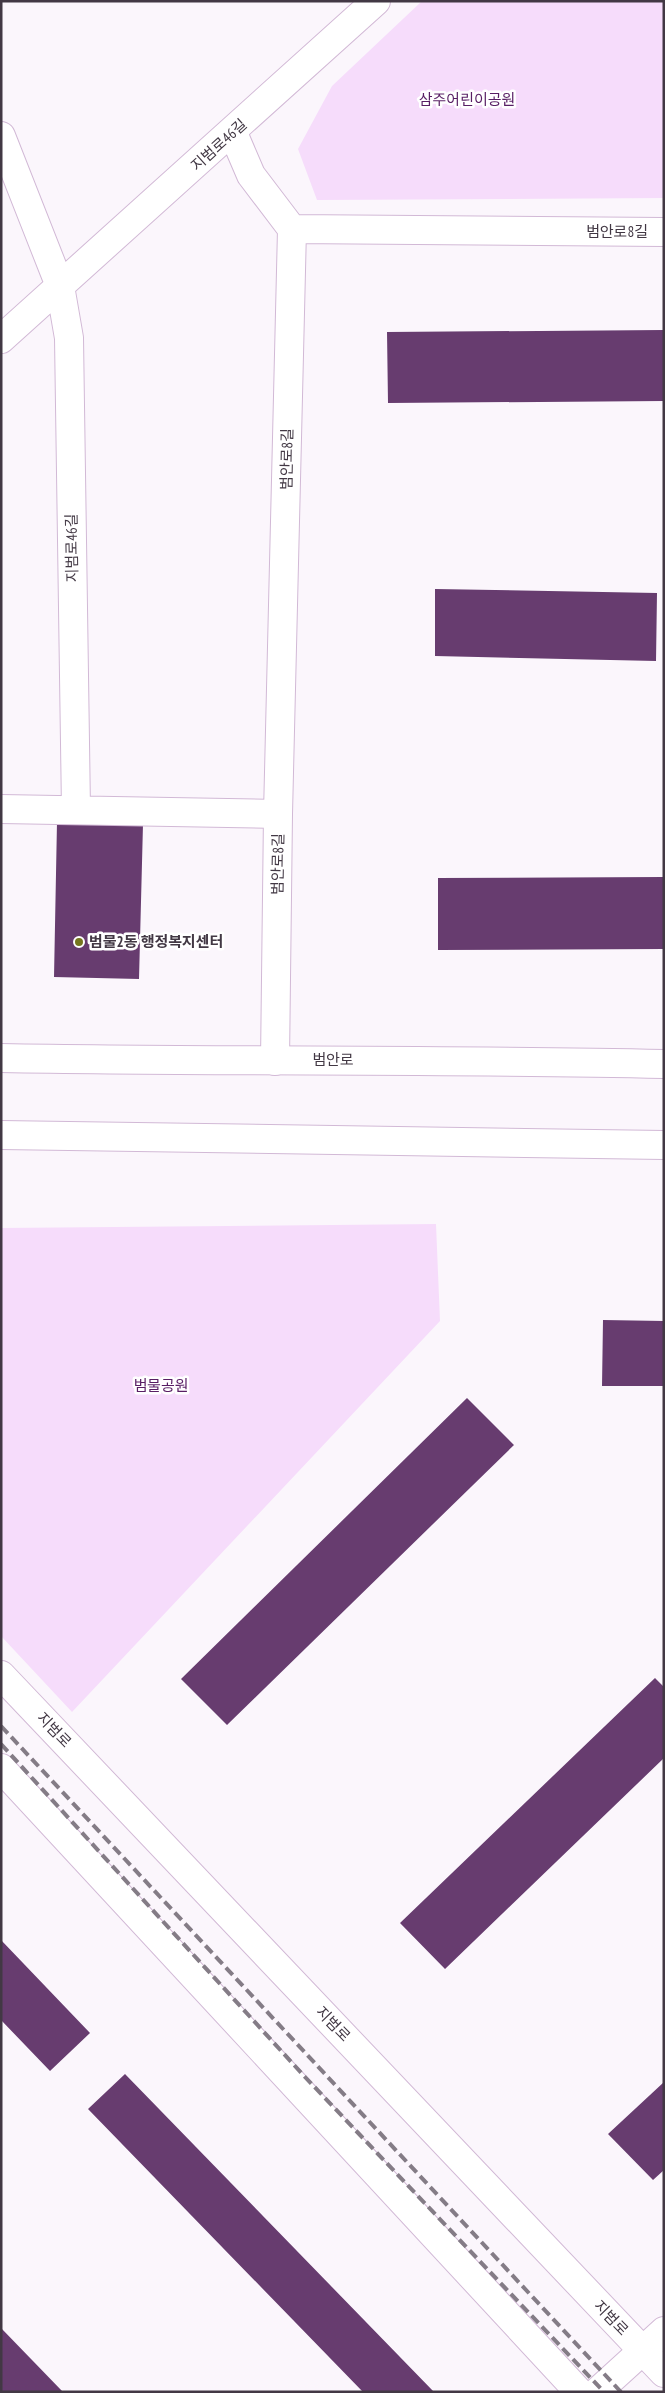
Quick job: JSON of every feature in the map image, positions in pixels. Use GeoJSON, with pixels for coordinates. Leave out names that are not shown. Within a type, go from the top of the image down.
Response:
{"type":"FeatureCollection","features":[{"type":"Feature","properties":{"kind":"main road","name":"지범로46길"},"geometry":{"type":"LineString","coordinates":[[1,339],[233,132],[376,1]]}},
{"type":"Feature","properties":{"kind":"main road"},"geometry":{"type":"LineString","coordinates":[[233,132],[251,174],[292,229]]}},
{"type":"Feature","properties":{"kind":"main road","name":"지범로46길"},"geometry":{"type":"LineString","coordinates":[[1,136],[60,286],[69,338],[76,810]]}},
{"type":"Feature","properties":{"kind":"main road","name":"범안로8길"},"geometry":{"type":"LineString","coordinates":[[276,1061],[278,814],[292,229],[664,232]]}},
{"type":"Feature","properties":{"kind":"main road"},"geometry":{"type":"LineString","coordinates":[[1,808],[278,814]]}},
{"type":"Feature","properties":{"kind":"main road","name":"범안로"},"geometry":{"type":"LineString","coordinates":[[1,1058],[180,1062],[485,1060],[664,1064]]}},
{"type":"Feature","properties":{"kind":"main road"},"geometry":{"type":"LineString","coordinates":[[1,1135],[664,1145]]}},
{"type":"Feature","properties":{"kind":"main road","name":"지범로"},"geometry":{"type":"LineString","coordinates":[[1,1675],[664,2373]]}},
{"type":"Feature","properties":{"kind":"main road"},"geometry":{"type":"LineString","coordinates":[[1,1768],[579,2392]]}},
{"type":"Feature","properties":{"kind":"main road"},"geometry":{"type":"LineString","coordinates":[[597,2392],[664,2331]]}},
{"type":"Feature","properties":{"kind":"green space","name":"삼주어린이공원"},"geometry":{"type":"Polygon","coordinates":[[[422,1],[664,1],[664,198],[317,200],[298,149],[332,86],[422,1]]]}},
{"type":"Feature","properties":{"kind":"green space","name":"범물공원"},"geometry":{"type":"Polygon","coordinates":[[[436,1224],[440,1321],[72,1712],[1,1636],[1,1228],[436,1224]]]}},
{"type":"Feature","properties":{"kind":"building"},"geometry":{"type":"Polygon","coordinates":[[[664,330],[664,401],[388,403],[387,332],[664,330]]]}},
{"type":"Feature","properties":{"kind":"building"},"geometry":{"type":"Polygon","coordinates":[[[435,589],[657,593],[656,661],[435,656],[435,589]]]}},
{"type":"Feature","properties":{"kind":"building"},"geometry":{"type":"Polygon","coordinates":[[[57,822],[143,824],[139,979],[54,977],[57,822]]]}},
{"type":"Feature","properties":{"kind":"building"},"geometry":{"type":"Polygon","coordinates":[[[664,877],[664,949],[438,950],[438,878],[664,877]]]}},
{"type":"Feature","properties":{"kind":"building"},"geometry":{"type":"Polygon","coordinates":[[[603,1320],[664,1321],[664,1386],[602,1386],[603,1320]]]}},
{"type":"Feature","properties":{"kind":"building"},"geometry":{"type":"Polygon","coordinates":[[[467,1398],[514,1445],[227,1725],[181,1679],[467,1398]]]}},
{"type":"Feature","properties":{"kind":"building"},"geometry":{"type":"Polygon","coordinates":[[[655,1678],[664,1687],[664,1758],[445,1969],[400,1923],[655,1678]]]}},
{"type":"Feature","properties":{"kind":"building"},"geometry":{"type":"Polygon","coordinates":[[[1,1940],[90,2033],[50,2071],[1,2020],[1,1940]]]}},
{"type":"Feature","properties":{"kind":"building"},"geometry":{"type":"Polygon","coordinates":[[[125,2074],[434,2392],[363,2392],[88,2109],[125,2074]]]}},
{"type":"Feature","properties":{"kind":"building"},"geometry":{"type":"Polygon","coordinates":[[[664,2082],[664,2170],[653,2180],[608,2134],[664,2082]]]}},
{"type":"Feature","properties":{"kind":"building"},"geometry":{"type":"Polygon","coordinates":[[[1,2328],[63,2392],[1,2392],[1,2328]]]}},
{"type":"Feature","properties":{"kind":"railway"},"geometry":{"type":"LineString","coordinates":[[1,1726],[621,2392]]}},
{"type":"Feature","properties":{"kind":"railway"},"geometry":{"type":"LineString","coordinates":[[1,1744],[305,2077],[604,2392]]}},
{"type":"Feature","properties":{"kind":"place","name":"범물2동 행정복지센터"},"geometry":{"type":"Point","coordinates":[79,942]}}]}
